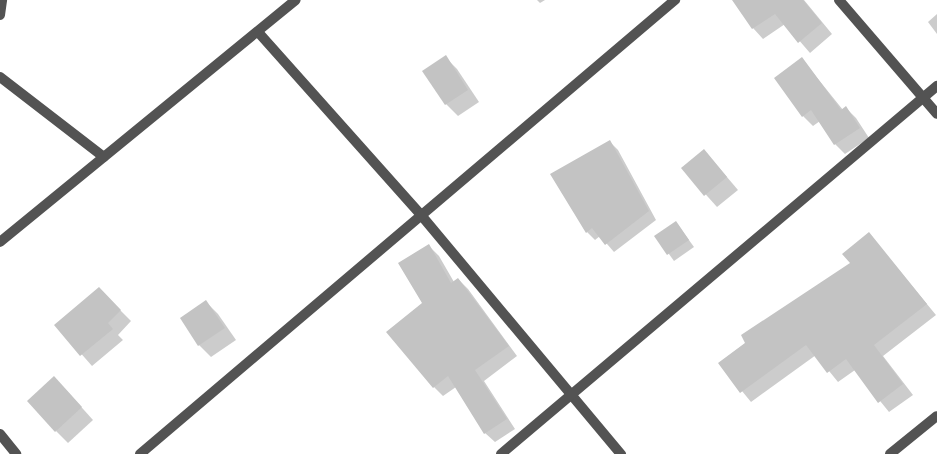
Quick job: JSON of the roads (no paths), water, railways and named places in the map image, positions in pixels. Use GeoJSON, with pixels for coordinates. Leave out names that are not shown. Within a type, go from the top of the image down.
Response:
{"type":"FeatureCollection","features":[{"type":"Feature","properties":{"kind":"street"},"geometry":{"type":"LineString","coordinates":[[0,15],[2,0]]}},
{"type":"Feature","properties":{"kind":"street"},"geometry":{"type":"LineString","coordinates":[[0,242],[296,0]]}},
{"type":"Feature","properties":{"kind":"street"},"geometry":{"type":"LineString","coordinates":[[140,454],[675,0]]}},
{"type":"Feature","properties":{"kind":"street"},"geometry":{"type":"LineString","coordinates":[[839,0],[937,114]]}},
{"type":"Feature","properties":{"kind":"street"},"geometry":{"type":"LineString","coordinates":[[258,32],[421,215],[621,454]]}},
{"type":"Feature","properties":{"kind":"street"},"geometry":{"type":"LineString","coordinates":[[0,77],[104,157]]}},
{"type":"Feature","properties":{"kind":"street"},"geometry":{"type":"LineString","coordinates":[[501,454],[937,86]]}},
{"type":"Feature","properties":{"kind":"street"},"geometry":{"type":"LineString","coordinates":[[890,454],[937,416]]}},
{"type":"Feature","properties":{"kind":"street"},"geometry":{"type":"LineString","coordinates":[[0,434],[16,454]]}}]}
